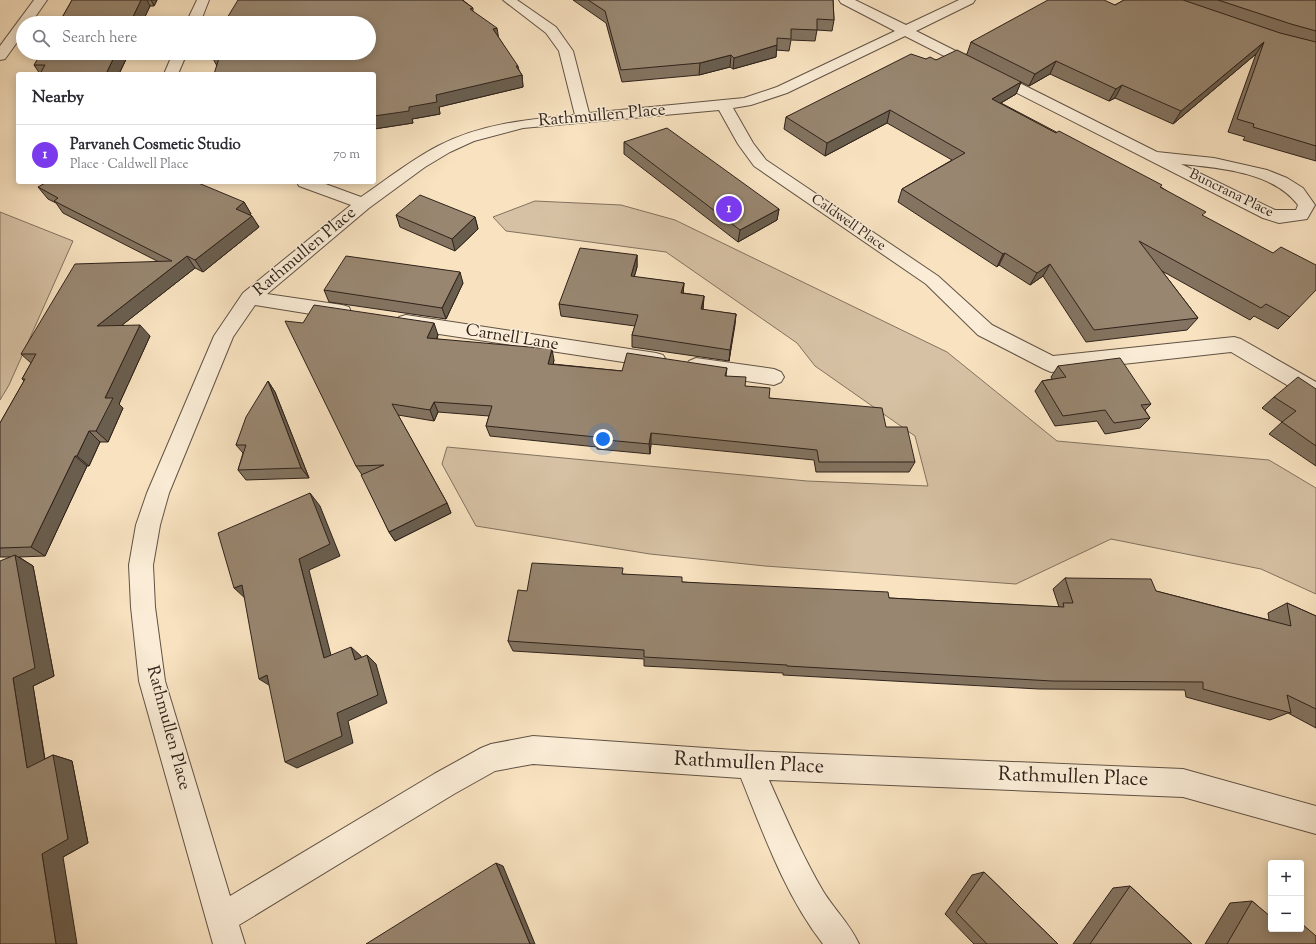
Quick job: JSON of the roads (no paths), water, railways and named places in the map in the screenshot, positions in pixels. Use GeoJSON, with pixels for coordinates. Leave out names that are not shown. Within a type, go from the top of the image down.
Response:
{"type":"FeatureCollection","features":[{"type":"Feature","properties":{"kind":"street"},"geometry":{"type":"LineString","coordinates":[[29,16],[41,0]]}},
{"type":"Feature","properties":{"kind":"street"},"geometry":{"type":"LineString","coordinates":[[196,16],[203,0]]}},
{"type":"Feature","properties":{"kind":"street"},"geometry":{"type":"LineString","coordinates":[[509,0],[551,30],[566,51],[583,117]]}},
{"type":"Feature","properties":{"kind":"street","name":"Buncrana Place"},"geometry":{"type":"LineString","coordinates":[[845,0],[906,30],[1153,156],[1269,214],[1285,217],[1302,215],[1307,205],[1303,197],[1286,184],[1246,169],[1225,164],[1153,156]]}},
{"type":"Feature","properties":{"kind":"street","name":"Rathmullen Place"},"geometry":{"type":"LineString","coordinates":[[228,944],[222,918],[152,681],[141,565],[148,525],[161,486],[224,336],[250,298],[363,204],[419,164],[444,149],[469,138],[522,124],[583,117],[724,106],[746,102],[782,90],[969,0]]}},
{"type":"Feature","properties":{"kind":"street"},"geometry":{"type":"LineString","coordinates":[[0,56],[16,34]]}},
{"type":"Feature","properties":{"kind":"street"},"geometry":{"type":"LineString","coordinates":[[172,72],[177,60]]}},
{"type":"Feature","properties":{"kind":"street","name":"Caldwell Place"},"geometry":{"type":"LineString","coordinates":[[724,106],[746,144],[760,162],[932,280],[985,330],[1051,364],[1234,344],[1316,392]]}},
{"type":"Feature","properties":{"kind":"street"},"geometry":{"type":"LineString","coordinates":[[309,184],[363,204]]}},
{"type":"Feature","properties":{"kind":"street"},"geometry":{"type":"LineString","coordinates":[[250,298],[360,315]]}},
{"type":"Feature","properties":{"kind":"street","name":"Carnell Lane"},"geometry":{"type":"LineString","coordinates":[[391,320],[774,377]]}},
{"type":"Feature","properties":{"kind":"street","name":"Rathmullen Place"},"geometry":{"type":"LineString","coordinates":[[222,918],[444,784],[491,758],[533,750],[749,765],[1183,783],[1316,820]]}},
{"type":"Feature","properties":{"kind":"street"},"geometry":{"type":"LineString","coordinates":[[749,765],[793,867],[831,931],[843,944]]}},
{"type":"Feature","properties":{"kind":"place","name":"Parvaneh Cosmetic Studio"},"geometry":{"type":"Point","coordinates":[729,209]}}]}
